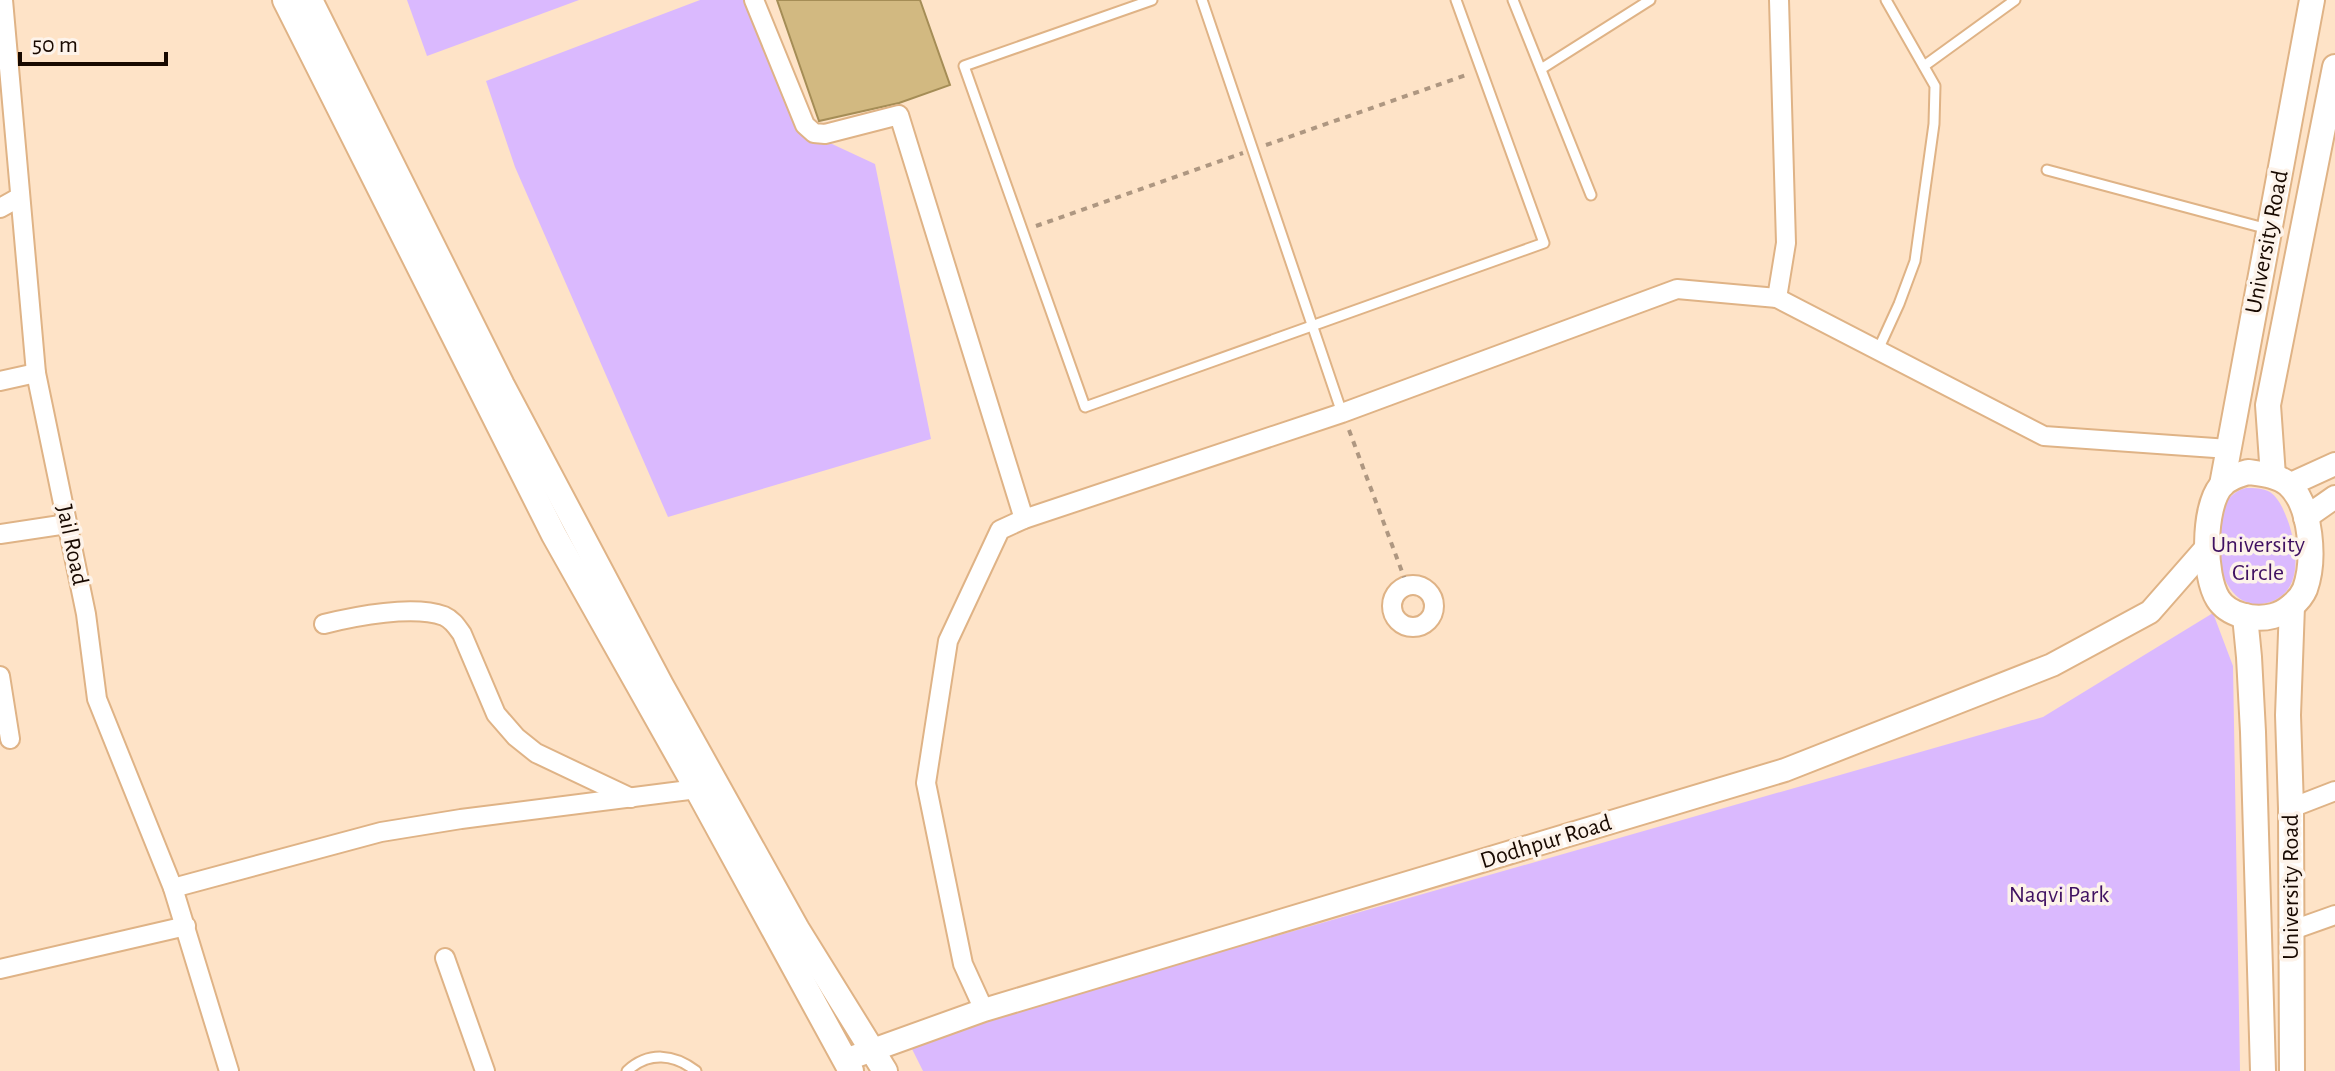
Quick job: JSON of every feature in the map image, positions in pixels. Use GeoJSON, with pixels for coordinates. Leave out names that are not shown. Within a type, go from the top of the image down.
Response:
{"type":"FeatureCollection","features":[{"type":"Feature","properties":{"kind":"main road"},"geometry":{"type":"LineString","coordinates":[[285,0],[554,535],[878,1061]]}},
{"type":"Feature","properties":{"kind":"main road"},"geometry":{"type":"LineString","coordinates":[[310,0],[502,385],[661,685],[706,786],[848,1066]]}},
{"type":"Feature","properties":{"kind":"main road","name":"University Road"},"geometry":{"type":"LineString","coordinates":[[2222,485],[2312,0]]}},
{"type":"Feature","properties":{"kind":"main road"},"geometry":{"type":"LineString","coordinates":[[2281,480],[2248,472],[2233,476],[2222,485],[2212,502],[2207,525],[2207,547],[2213,585],[2218,600],[2235,614],[2254,618],[2274,616],[2292,606],[2305,592],[2311,560],[2309,532],[2300,503],[2281,480],[2268,405],[2335,67]]}},
{"type":"Feature","properties":{"kind":"main road","name":"University Road"},"geometry":{"type":"LineString","coordinates":[[2292,606],[2288,715],[2292,1071]]}},
{"type":"Feature","properties":{"kind":"main road","name":"University Road"},"geometry":{"type":"LineString","coordinates":[[2245,616],[2252,720],[2263,1071]]}},
{"type":"Feature","properties":{"kind":"street","name":"Jail Road"},"geometry":{"type":"LineString","coordinates":[[3,0],[36,373],[86,614],[97,699],[173,888],[229,1071]]}},
{"type":"Feature","properties":{"kind":"street"},"geometry":{"type":"LineString","coordinates":[[754,0],[799,115],[814,133],[825,134],[899,115],[1024,519]]}},
{"type":"Feature","properties":{"kind":"street"},"geometry":{"type":"LineString","coordinates":[[1777,298],[1786,243],[1779,0]]}},
{"type":"Feature","properties":{"kind":"street"},"geometry":{"type":"LineString","coordinates":[[0,208],[20,197]]}},
{"type":"Feature","properties":{"kind":"street"},"geometry":{"type":"LineString","coordinates":[[984,1010],[963,964],[926,783],[948,641],[1000,530],[1024,519],[1342,413],[1677,289],[1777,298],[2044,436],[2229,449]]}},
{"type":"Feature","properties":{"kind":"street"},"geometry":{"type":"LineString","coordinates":[[0,381],[36,373]]}},
{"type":"Feature","properties":{"kind":"street"},"geometry":{"type":"LineString","coordinates":[[2281,480],[2335,464]]}},
{"type":"Feature","properties":{"kind":"street"},"geometry":{"type":"LineString","coordinates":[[2305,518],[2335,497]]}},
{"type":"Feature","properties":{"kind":"street"},"geometry":{"type":"LineString","coordinates":[[0,534],[67,524]]}},
{"type":"Feature","properties":{"kind":"street","name":"Dodhpur Road"},"geometry":{"type":"LineString","coordinates":[[848,1066],[878,1061],[984,1010],[1785,770],[2066,657],[2150,612],[2207,547]]}},
{"type":"Feature","properties":{"kind":"street"},"geometry":{"type":"LineString","coordinates":[[324,624],[357,616],[400,612],[444,616],[455,623],[462,634],[496,714],[516,737],[536,753],[631,798]]}},
{"type":"Feature","properties":{"kind":"street"},"geometry":{"type":"LineString","coordinates":[[0,676],[10,739]]}},
{"type":"Feature","properties":{"kind":"street"},"geometry":{"type":"LineString","coordinates":[[173,888],[381,832],[706,786]]}},
{"type":"Feature","properties":{"kind":"street"},"geometry":{"type":"LineString","coordinates":[[2291,808],[2335,791]]}},
{"type":"Feature","properties":{"kind":"street"},"geometry":{"type":"LineString","coordinates":[[2290,931],[2335,915]]}},
{"type":"Feature","properties":{"kind":"street"},"geometry":{"type":"LineString","coordinates":[[0,969],[186,926]]}},
{"type":"Feature","properties":{"kind":"street"},"geometry":{"type":"LineString","coordinates":[[445,958],[485,1071]]}},
{"type":"Feature","properties":{"kind":"lane"},"geometry":{"type":"LineString","coordinates":[[1152,0],[964,66],[1085,407],[1544,243],[1456,0]]}},
{"type":"Feature","properties":{"kind":"lane"},"geometry":{"type":"LineString","coordinates":[[1202,0],[1342,413]]}},
{"type":"Feature","properties":{"kind":"lane"},"geometry":{"type":"LineString","coordinates":[[1513,0],[1591,195]]}},
{"type":"Feature","properties":{"kind":"lane"},"geometry":{"type":"LineString","coordinates":[[1541,69],[1650,0]]}},
{"type":"Feature","properties":{"kind":"lane"},"geometry":{"type":"LineString","coordinates":[[1878,350],[1915,261],[1935,86],[1886,0]]}},
{"type":"Feature","properties":{"kind":"lane"},"geometry":{"type":"LineString","coordinates":[[1924,66],[2015,0]]}},
{"type":"Feature","properties":{"kind":"lane"},"geometry":{"type":"LineString","coordinates":[[2047,170],[2268,229]]}},
{"type":"Feature","properties":{"kind":"lane"},"geometry":{"type":"LineString","coordinates":[[627,1071],[646,1058],[665,1056],[683,1061],[696,1071]]}},
{"type":"Feature","properties":{"kind":"path"},"geometry":{"type":"LineString","coordinates":[[1342,413],[1407,585]]}},
{"type":"Feature","properties":{"kind":"green space"},"geometry":{"type":"Polygon","coordinates":[[[407,0],[579,0],[427,56],[407,0]]]}},
{"type":"Feature","properties":{"kind":"green space"},"geometry":{"type":"Polygon","coordinates":[[[700,0],[752,0],[802,130],[875,164],[931,439],[668,517],[515,167],[486,81],[700,0]]]}},
{"type":"Feature","properties":{"kind":"green space","name":"University Circle"},"geometry":{"type":"Polygon","coordinates":[[[2246,488],[2264,490],[2277,498],[2289,524],[2294,548],[2295,572],[2291,583],[2276,600],[2262,604],[2245,602],[2232,591],[2222,574],[2217,554],[2221,512],[2231,497],[2246,488]]]}},
{"type":"Feature","properties":{"kind":"green space","name":"Naqvi Park"},"geometry":{"type":"Polygon","coordinates":[[[2213,613],[2233,666],[2240,1071],[923,1071],[908,1041],[2043,717],[2213,613]]]}},
{"type":"Feature","properties":{"kind":"building"},"geometry":{"type":"Polygon","coordinates":[[[777,0],[920,0],[950,85],[899,103],[819,121],[777,0]]]}}]}
